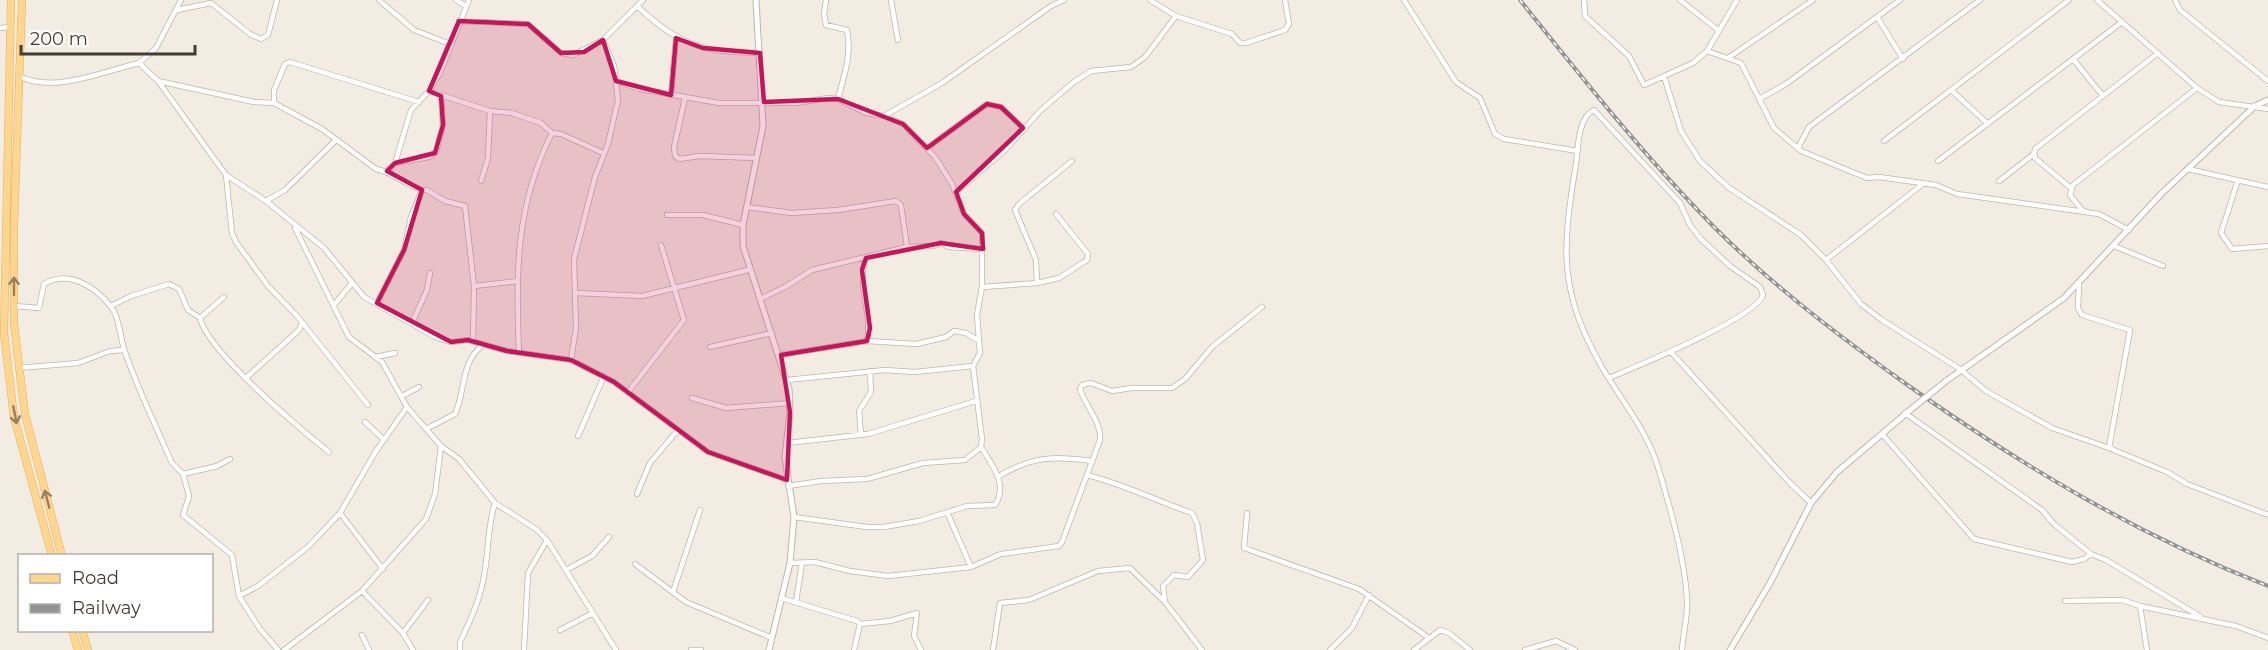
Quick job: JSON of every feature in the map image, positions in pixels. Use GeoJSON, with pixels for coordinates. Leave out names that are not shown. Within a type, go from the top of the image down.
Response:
{"type":"FeatureCollection","features":[{"type":"Feature","properties":{"kind":"main road"},"geometry":{"type":"LineString","coordinates":[[11,0],[4,324],[14,417],[52,554]]}},
{"type":"Feature","properties":{"kind":"main road"},"geometry":{"type":"LineString","coordinates":[[22,0],[14,226],[14,324],[25,414],[62,554]]}},
{"type":"Feature","properties":{"kind":"main road"},"geometry":{"type":"LineString","coordinates":[[4,324],[14,324]]}},
{"type":"Feature","properties":{"kind":"main road"},"geometry":{"type":"LineString","coordinates":[[73,632],[78,650]]}},
{"type":"Feature","properties":{"kind":"main road"},"geometry":{"type":"LineString","coordinates":[[83,632],[88,650]]}},
{"type":"Feature","properties":{"kind":"street"},"geometry":{"type":"LineString","coordinates":[[21,77],[32,82],[61,81],[139,63],[156,48],[181,0]]}},
{"type":"Feature","properties":{"kind":"street"},"geometry":{"type":"LineString","coordinates":[[177,10],[211,3],[250,34],[261,39],[268,34],[277,0]]}},
{"type":"Feature","properties":{"kind":"street"},"geometry":{"type":"LineString","coordinates":[[379,0],[414,30],[450,44]]}},
{"type":"Feature","properties":{"kind":"street"},"geometry":{"type":"LineString","coordinates":[[456,0],[466,6]]}},
{"type":"Feature","properties":{"kind":"street"},"geometry":{"type":"LineString","coordinates":[[387,171],[395,163],[407,119],[440,73],[469,0]]}},
{"type":"Feature","properties":{"kind":"street"},"geometry":{"type":"LineString","coordinates":[[459,21],[528,24],[561,53],[584,52],[603,40],[644,0]]}},
{"type":"Feature","properties":{"kind":"street"},"geometry":{"type":"LineString","coordinates":[[756,0],[764,102],[763,126],[743,225],[743,246],[748,270],[787,380],[790,403],[787,443],[788,483],[794,517],[790,563],[769,650]]}},
{"type":"Feature","properties":{"kind":"street"},"geometry":{"type":"LineString","coordinates":[[826,0],[824,14],[826,25],[847,30],[849,40],[850,49],[838,99]]}},
{"type":"Feature","properties":{"kind":"street"},"geometry":{"type":"LineString","coordinates":[[891,0],[898,40]]}},
{"type":"Feature","properties":{"kind":"street"},"geometry":{"type":"LineString","coordinates":[[884,116],[942,83],[1056,2],[1064,0]]}},
{"type":"Feature","properties":{"kind":"street"},"geometry":{"type":"LineString","coordinates":[[1150,0],[1176,16],[1232,34],[1240,43],[1286,30],[1289,24],[1285,0]]}},
{"type":"Feature","properties":{"kind":"street"},"geometry":{"type":"LineString","coordinates":[[1404,0],[1456,82],[1480,98],[1495,134],[1504,140],[1578,151]]}},
{"type":"Feature","properties":{"kind":"street"},"geometry":{"type":"LineString","coordinates":[[1584,0],[1585,16],[1629,56],[1644,85],[1693,63],[1707,51],[1737,0]]}},
{"type":"Feature","properties":{"kind":"street"},"geometry":{"type":"LineString","coordinates":[[1680,0],[1718,30]]}},
{"type":"Feature","properties":{"kind":"street"},"geometry":{"type":"LineString","coordinates":[[1728,58],[1813,0]]}},
{"type":"Feature","properties":{"kind":"street"},"geometry":{"type":"LineString","coordinates":[[1759,99],[1786,84],[1900,0]]}},
{"type":"Feature","properties":{"kind":"street"},"geometry":{"type":"LineString","coordinates":[[1798,148],[1809,127],[1980,0]]}},
{"type":"Feature","properties":{"kind":"street"},"geometry":{"type":"LineString","coordinates":[[1884,141],[2069,0]]}},
{"type":"Feature","properties":{"kind":"street"},"geometry":{"type":"LineString","coordinates":[[2097,0],[2197,88],[2218,102],[2255,106],[2268,110]]}},
{"type":"Feature","properties":{"kind":"street"},"geometry":{"type":"LineString","coordinates":[[2175,0],[2180,10],[2268,81]]}},
{"type":"Feature","properties":{"kind":"street"},"geometry":{"type":"LineString","coordinates":[[637,6],[655,24],[676,38],[704,48],[760,53]]}},
{"type":"Feature","properties":{"kind":"street"},"geometry":{"type":"LineString","coordinates":[[956,192],[1005,150],[1023,128],[1074,82],[1091,71],[1131,66],[1145,57],[1176,16]]}},
{"type":"Feature","properties":{"kind":"street"},"geometry":{"type":"LineString","coordinates":[[1877,17],[1903,59]]}},
{"type":"Feature","properties":{"kind":"street"},"geometry":{"type":"LineString","coordinates":[[1938,161],[2122,22]]}},
{"type":"Feature","properties":{"kind":"street"},"geometry":{"type":"LineString","coordinates":[[0,28],[10,27]]}},
{"type":"Feature","properties":{"kind":"street"},"geometry":{"type":"LineString","coordinates":[[671,95],[676,38]]}},
{"type":"Feature","properties":{"kind":"street"},"geometry":{"type":"LineString","coordinates":[[571,360],[576,328],[574,259],[603,153],[608,144],[618,100],[610,52],[603,40]]}},
{"type":"Feature","properties":{"kind":"street"},"geometry":{"type":"LineString","coordinates":[[1707,51],[1741,63],[1774,128],[1798,148],[1867,178],[1936,184],[1957,194],[2099,214]]}},
{"type":"Feature","properties":{"kind":"street"},"geometry":{"type":"LineString","coordinates":[[1999,181],[2158,53]]}},
{"type":"Feature","properties":{"kind":"street"},"geometry":{"type":"LineString","coordinates":[[2073,59],[2103,96]]}},
{"type":"Feature","properties":{"kind":"street"},"geometry":{"type":"LineString","coordinates":[[274,103],[274,90],[285,64],[290,62],[419,102]]}},
{"type":"Feature","properties":{"kind":"street"},"geometry":{"type":"LineString","coordinates":[[139,63],[158,81],[226,175],[266,201],[324,248],[364,297],[451,342],[473,340],[483,345],[519,353],[571,360],[604,376],[628,392],[708,452],[788,483],[867,479],[923,463],[965,460],[981,447]]}},
{"type":"Feature","properties":{"kind":"street"},"geometry":{"type":"LineString","coordinates":[[1664,76],[1681,131],[1700,161],[1728,187],[1801,235],[1826,260],[1861,304],[1960,369],[1993,395],[2052,428],[2109,447],[2167,472],[2187,484],[2268,515]]}},
{"type":"Feature","properties":{"kind":"street"},"geometry":{"type":"LineString","coordinates":[[158,81],[254,102],[274,103],[336,140],[376,169],[387,171],[408,186],[427,190],[450,203],[465,206],[474,286],[473,340]]}},
{"type":"Feature","properties":{"kind":"street"},"geometry":{"type":"LineString","coordinates":[[616,81],[671,95],[719,103],[796,103],[828,98],[838,99],[866,113],[884,116],[903,124],[927,148],[956,192],[964,214],[982,233],[982,287],[977,315],[980,353],[973,366],[981,447],[999,476],[998,500],[995,505],[967,506],[919,521],[867,527],[794,517]]}},
{"type":"Feature","properties":{"kind":"street"},"geometry":{"type":"LineString","coordinates":[[2129,230],[2099,214],[2084,211],[2070,195],[2073,185],[2197,88]]}},
{"type":"Feature","properties":{"kind":"street"},"geometry":{"type":"LineString","coordinates":[[1951,90],[1988,124]]}},
{"type":"Feature","properties":{"kind":"street"},"geometry":{"type":"LineString","coordinates":[[429,91],[490,111],[512,113],[541,123],[552,133],[561,134],[603,153]]}},
{"type":"Feature","properties":{"kind":"street"},"geometry":{"type":"LineString","coordinates":[[395,163],[429,157],[436,152],[442,125],[441,96]]}},
{"type":"Feature","properties":{"kind":"street"},"geometry":{"type":"LineString","coordinates":[[686,98],[674,147],[675,156],[679,159],[700,156],[757,158]]}},
{"type":"Feature","properties":{"kind":"street"},"geometry":{"type":"LineString","coordinates":[[1730,650],[1770,583],[1811,503],[1837,472],[1960,369],[2064,298],[2188,168],[2255,106],[2268,100]]}},
{"type":"Feature","properties":{"kind":"street"},"geometry":{"type":"LineString","coordinates":[[927,148],[987,104],[1001,107],[1023,128]]}},
{"type":"Feature","properties":{"kind":"street"},"geometry":{"type":"LineString","coordinates":[[1609,378],[1671,352],[1757,304],[1762,300],[1762,291],[1721,259],[1701,239],[1690,225],[1680,203],[1594,110],[1586,117],[1582,125],[1565,240],[1566,275],[1578,319],[1609,378],[1630,409],[1657,465],[1680,554],[1687,601],[1682,650]]}},
{"type":"Feature","properties":{"kind":"street"},"geometry":{"type":"LineString","coordinates":[[481,181],[488,158],[490,111]]}},
{"type":"Feature","properties":{"kind":"street"},"geometry":{"type":"LineString","coordinates":[[519,353],[518,281],[527,193],[552,133]]}},
{"type":"Feature","properties":{"kind":"street"},"geometry":{"type":"LineString","coordinates":[[266,201],[285,190],[336,140]]}},
{"type":"Feature","properties":{"kind":"street"},"geometry":{"type":"LineString","coordinates":[[2034,154],[2035,158],[2072,189]]}},
{"type":"Feature","properties":{"kind":"street"},"geometry":{"type":"LineString","coordinates":[[1037,283],[1036,260],[1015,210],[1018,204],[1072,161]]}},
{"type":"Feature","properties":{"kind":"street"},"geometry":{"type":"LineString","coordinates":[[2188,168],[2268,187]]}},
{"type":"Feature","properties":{"kind":"street"},"geometry":{"type":"LineString","coordinates":[[226,175],[232,233],[236,242],[268,286],[302,323],[368,405]]}},
{"type":"Feature","properties":{"kind":"street"},"geometry":{"type":"LineString","coordinates":[[2238,180],[2221,233],[2224,241],[2232,249],[2268,246]]}},
{"type":"Feature","properties":{"kind":"street"},"geometry":{"type":"LineString","coordinates":[[1826,260],[1924,183]]}},
{"type":"Feature","properties":{"kind":"street"},"geometry":{"type":"LineString","coordinates":[[377,303],[404,250],[411,217],[422,190]]}},
{"type":"Feature","properties":{"kind":"street"},"geometry":{"type":"LineString","coordinates":[[747,207],[792,213],[838,210],[896,201],[900,205],[908,247]]}},
{"type":"Feature","properties":{"kind":"street"},"geometry":{"type":"LineString","coordinates":[[667,214],[703,215],[743,225]]}},
{"type":"Feature","properties":{"kind":"street"},"geometry":{"type":"LineString","coordinates":[[982,287],[1037,283],[1068,275],[1089,257],[1056,214]]}},
{"type":"Feature","properties":{"kind":"street"},"geometry":{"type":"LineString","coordinates":[[295,226],[349,337],[382,362],[407,407],[441,446],[459,459],[495,503],[536,529],[547,540],[616,650]]}},
{"type":"Feature","properties":{"kind":"street"},"geometry":{"type":"LineString","coordinates":[[760,299],[812,270],[908,247],[934,246],[941,243],[949,247],[983,249]]}},
{"type":"Feature","properties":{"kind":"street"},"geometry":{"type":"LineString","coordinates":[[628,392],[683,321],[662,245]]}},
{"type":"Feature","properties":{"kind":"street"},"geometry":{"type":"LineString","coordinates":[[2114,246],[2163,266]]}},
{"type":"Feature","properties":{"kind":"street"},"geometry":{"type":"LineString","coordinates":[[866,258],[862,270],[870,328],[867,341]]}},
{"type":"Feature","properties":{"kind":"street"},"geometry":{"type":"LineString","coordinates":[[576,293],[642,296],[675,290],[748,270]]}},
{"type":"Feature","properties":{"kind":"street"},"geometry":{"type":"LineString","coordinates":[[412,323],[427,290],[430,273]]}},
{"type":"Feature","properties":{"kind":"street"},"geometry":{"type":"LineString","coordinates":[[14,306],[39,308],[44,284],[70,279],[78,279],[111,306],[124,350],[172,463],[183,474],[190,500],[183,515],[232,555],[239,596],[260,629],[278,650]]}},
{"type":"Feature","properties":{"kind":"street"},"geometry":{"type":"LineString","coordinates":[[474,286],[518,281]]}},
{"type":"Feature","properties":{"kind":"street"},"geometry":{"type":"LineString","coordinates":[[334,305],[352,283]]}},
{"type":"Feature","properties":{"kind":"street"},"geometry":{"type":"LineString","coordinates":[[111,306],[130,296],[169,284],[179,289],[188,310],[200,318],[201,324],[226,357],[280,412],[329,452]]}},
{"type":"Feature","properties":{"kind":"street"},"geometry":{"type":"LineString","coordinates":[[2079,284],[2078,308],[2082,315],[2130,330],[2109,447]]}},
{"type":"Feature","properties":{"kind":"street"},"geometry":{"type":"LineString","coordinates":[[200,318],[224,297]]}},
{"type":"Feature","properties":{"kind":"street"},"geometry":{"type":"LineString","coordinates":[[790,563],[814,562],[849,571],[888,576],[971,567],[1001,554],[1059,546],[1087,475],[1100,433],[1083,399],[1080,389],[1082,385],[1091,383],[1112,391],[1132,388],[1172,388],[1185,379],[1212,347],[1262,308]]}},
{"type":"Feature","properties":{"kind":"street"},"geometry":{"type":"LineString","coordinates":[[247,377],[299,330],[302,323]]}},
{"type":"Feature","properties":{"kind":"street"},"geometry":{"type":"LineString","coordinates":[[299,330],[307,329]]}},
{"type":"Feature","properties":{"kind":"street"},"geometry":{"type":"LineString","coordinates":[[780,355],[867,341],[917,344],[946,337],[954,332],[966,333],[979,341]]}},
{"type":"Feature","properties":{"kind":"street"},"geometry":{"type":"LineString","coordinates":[[710,347],[772,333]]}},
{"type":"Feature","properties":{"kind":"street"},"geometry":{"type":"LineString","coordinates":[[426,429],[455,414],[464,375],[474,351],[483,345]]}},
{"type":"Feature","properties":{"kind":"street"},"geometry":{"type":"LineString","coordinates":[[18,368],[78,363],[110,351],[124,350]]}},
{"type":"Feature","properties":{"kind":"street"},"geometry":{"type":"LineString","coordinates":[[1671,352],[1789,482],[1811,503]]}},
{"type":"Feature","properties":{"kind":"street"},"geometry":{"type":"LineString","coordinates":[[375,357],[395,353]]}},
{"type":"Feature","properties":{"kind":"street"},"geometry":{"type":"LineString","coordinates":[[787,380],[870,371],[915,372],[973,366]]}},
{"type":"Feature","properties":{"kind":"street"},"geometry":{"type":"LineString","coordinates":[[861,435],[859,411],[871,392],[870,371]]}},
{"type":"Feature","properties":{"kind":"street"},"geometry":{"type":"LineString","coordinates":[[578,436],[604,376]]}},
{"type":"Feature","properties":{"kind":"street"},"geometry":{"type":"LineString","coordinates":[[402,396],[419,387]]}},
{"type":"Feature","properties":{"kind":"street"},"geometry":{"type":"LineString","coordinates":[[693,398],[726,408],[790,403]]}},
{"type":"Feature","properties":{"kind":"street"},"geometry":{"type":"LineString","coordinates":[[787,443],[861,435],[976,401]]}},
{"type":"Feature","properties":{"kind":"street"},"geometry":{"type":"LineString","coordinates":[[239,596],[258,586],[309,546],[340,513],[384,440],[407,407]]}},
{"type":"Feature","properties":{"kind":"street"},"geometry":{"type":"LineString","coordinates":[[1907,412],[2042,510],[2054,524],[2091,554],[2106,560],[2201,617]]}},
{"type":"Feature","properties":{"kind":"street"},"geometry":{"type":"LineString","coordinates":[[365,422],[384,440]]}},
{"type":"Feature","properties":{"kind":"street"},"geometry":{"type":"LineString","coordinates":[[637,494],[650,463],[678,430]]}},
{"type":"Feature","properties":{"kind":"street"},"geometry":{"type":"LineString","coordinates":[[1882,434],[1974,539],[2072,562],[2091,554]]}},
{"type":"Feature","properties":{"kind":"street"},"geometry":{"type":"LineString","coordinates":[[284,650],[362,591],[430,513],[441,446]]}},
{"type":"Feature","properties":{"kind":"street"},"geometry":{"type":"LineString","coordinates":[[999,476],[1022,463],[1041,459],[1061,457],[1092,461]]}},
{"type":"Feature","properties":{"kind":"street"},"geometry":{"type":"LineString","coordinates":[[183,474],[217,466],[230,459]]}},
{"type":"Feature","properties":{"kind":"street"},"geometry":{"type":"LineString","coordinates":[[1087,475],[1118,483],[1130,491],[1192,513],[1197,523],[1203,560],[1188,577],[1174,575],[1163,586],[1165,602]]}},
{"type":"Feature","properties":{"kind":"street"},"geometry":{"type":"LineString","coordinates":[[460,650],[479,598],[484,574],[489,520],[495,503]]}},
{"type":"Feature","properties":{"kind":"street"},"geometry":{"type":"LineString","coordinates":[[673,592],[700,510]]}},
{"type":"Feature","properties":{"kind":"street"},"geometry":{"type":"LineString","coordinates":[[947,512],[971,567]]}},
{"type":"Feature","properties":{"kind":"street"},"geometry":{"type":"LineString","coordinates":[[340,513],[383,569]]}},
{"type":"Feature","properties":{"kind":"street"},"geometry":{"type":"LineString","coordinates":[[1247,513],[1244,548],[1359,589],[1429,638]]}},
{"type":"Feature","properties":{"kind":"street"},"geometry":{"type":"LineString","coordinates":[[566,570],[592,556],[609,537]]}},
{"type":"Feature","properties":{"kind":"street"},"geometry":{"type":"LineString","coordinates":[[524,650],[528,573],[547,540]]}},
{"type":"Feature","properties":{"kind":"street"},"geometry":{"type":"LineString","coordinates":[[796,602],[802,562]]}},
{"type":"Feature","properties":{"kind":"street"},"geometry":{"type":"LineString","coordinates":[[635,564],[686,602],[772,638]]}},
{"type":"Feature","properties":{"kind":"street"},"geometry":{"type":"LineString","coordinates":[[993,650],[1000,603],[1029,600],[1098,571],[1130,568],[1165,602],[1201,650]]}},
{"type":"Feature","properties":{"kind":"street"},"geometry":{"type":"LineString","coordinates":[[362,591],[402,633],[413,650]]}},
{"type":"Feature","properties":{"kind":"street"},"geometry":{"type":"LineString","coordinates":[[1330,650],[1352,628],[1369,595]]}},
{"type":"Feature","properties":{"kind":"street"},"geometry":{"type":"LineString","coordinates":[[781,598],[857,621],[860,624],[890,621],[917,613],[914,636],[921,650]]}},
{"type":"Feature","properties":{"kind":"street"},"geometry":{"type":"LineString","coordinates":[[402,633],[428,600]]}},
{"type":"Feature","properties":{"kind":"street"},"geometry":{"type":"LineString","coordinates":[[2065,601],[2122,600],[2140,606],[2236,626],[2268,638]]}},
{"type":"Feature","properties":{"kind":"street"},"geometry":{"type":"LineString","coordinates":[[2140,606],[2147,650]]}},
{"type":"Feature","properties":{"kind":"street"},"geometry":{"type":"LineString","coordinates":[[560,630],[593,613]]}},
{"type":"Feature","properties":{"kind":"street"},"geometry":{"type":"LineString","coordinates":[[854,650],[860,624]]}},
{"type":"Feature","properties":{"kind":"street"},"geometry":{"type":"LineString","coordinates":[[1414,650],[1429,638],[1445,631],[1470,650]]}},
{"type":"Feature","properties":{"kind":"street"},"geometry":{"type":"LineString","coordinates":[[362,635],[369,650]]}},
{"type":"Feature","properties":{"kind":"street"},"geometry":{"type":"LineString","coordinates":[[1525,650],[1556,640],[1575,650]]}},
{"type":"Feature","properties":{"kind":"street"},"geometry":{"type":"LineString","coordinates":[[691,650],[701,650]]}},
{"type":"Feature","properties":{"kind":"highlighted area"},"geometry":{"type":"Polygon","coordinates":[[[459,21],[528,24],[561,53],[584,52],[603,40],[616,81],[671,95],[676,38],[703,48],[760,53],[764,102],[838,99],[903,124],[927,148],[987,104],[1001,107],[1023,128],[956,192],[964,214],[982,233],[983,249],[941,243],[866,258],[862,270],[870,328],[867,341],[781,355],[790,412],[787,480],[708,452],[614,382],[571,360],[507,351],[468,340],[451,342],[377,303],[404,250],[422,190],[387,171],[395,163],[435,153],[443,125],[441,96],[429,91],[459,21]]]}},
{"type":"Feature","properties":{"kind":"railway"},"geometry":{"type":"LineString","coordinates":[[1520,0],[1614,117],[1689,201],[1760,270],[1831,329],[1949,414],[2081,496],[2172,544],[2268,586]]}}]}
